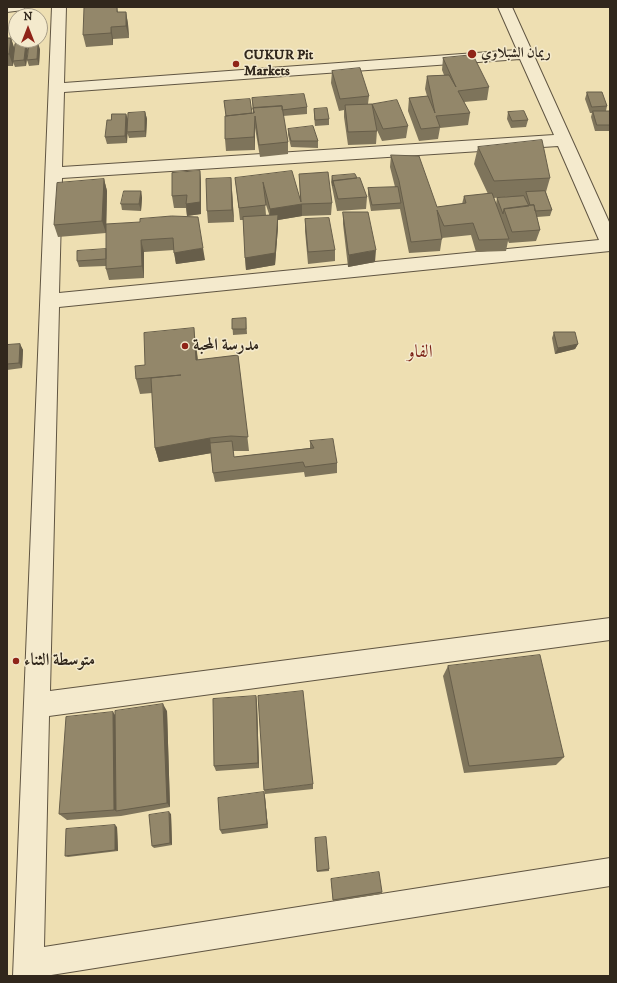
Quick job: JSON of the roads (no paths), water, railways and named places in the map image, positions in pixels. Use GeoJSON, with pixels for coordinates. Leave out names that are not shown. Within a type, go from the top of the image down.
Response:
{"type":"FeatureCollection","features":[{"type":"Feature","properties":{"kind":"street"},"geometry":{"type":"LineString","coordinates":[[7,8],[18,7]]}},
{"type":"Feature","properties":{"kind":"street"},"geometry":{"type":"LineString","coordinates":[[59,7],[28,970],[610,872]]}},
{"type":"Feature","properties":{"kind":"street"},"geometry":{"type":"LineString","coordinates":[[50,301],[610,244],[505,7]]}},
{"type":"Feature","properties":{"kind":"street"},"geometry":{"type":"LineString","coordinates":[[57,88],[526,54]]}},
{"type":"Feature","properties":{"kind":"street"},"geometry":{"type":"LineString","coordinates":[[54,173],[564,140]]}},
{"type":"Feature","properties":{"kind":"street"},"geometry":{"type":"LineString","coordinates":[[37,705],[610,629]]}},
{"type":"Feature","properties":{"kind":"place","name":"ريمان الشبلاوي"},"geometry":{"type":"Point","coordinates":[472,54]}},
{"type":"Feature","properties":{"kind":"place","name":"CUKUR Pit Markets"},"geometry":{"type":"Point","coordinates":[236,64]}},
{"type":"Feature","properties":{"kind":"place","name":"مدرسة المحبة"},"geometry":{"type":"Point","coordinates":[185,346]}},
{"type":"Feature","properties":{"kind":"place","name":"متوسطة الثناء"},"geometry":{"type":"Point","coordinates":[16,661]}},
{"type":"Feature","properties":{"kind":"district","name":"الفاو"},"geometry":{"type":"Point","coordinates":[420,353]}}]}
